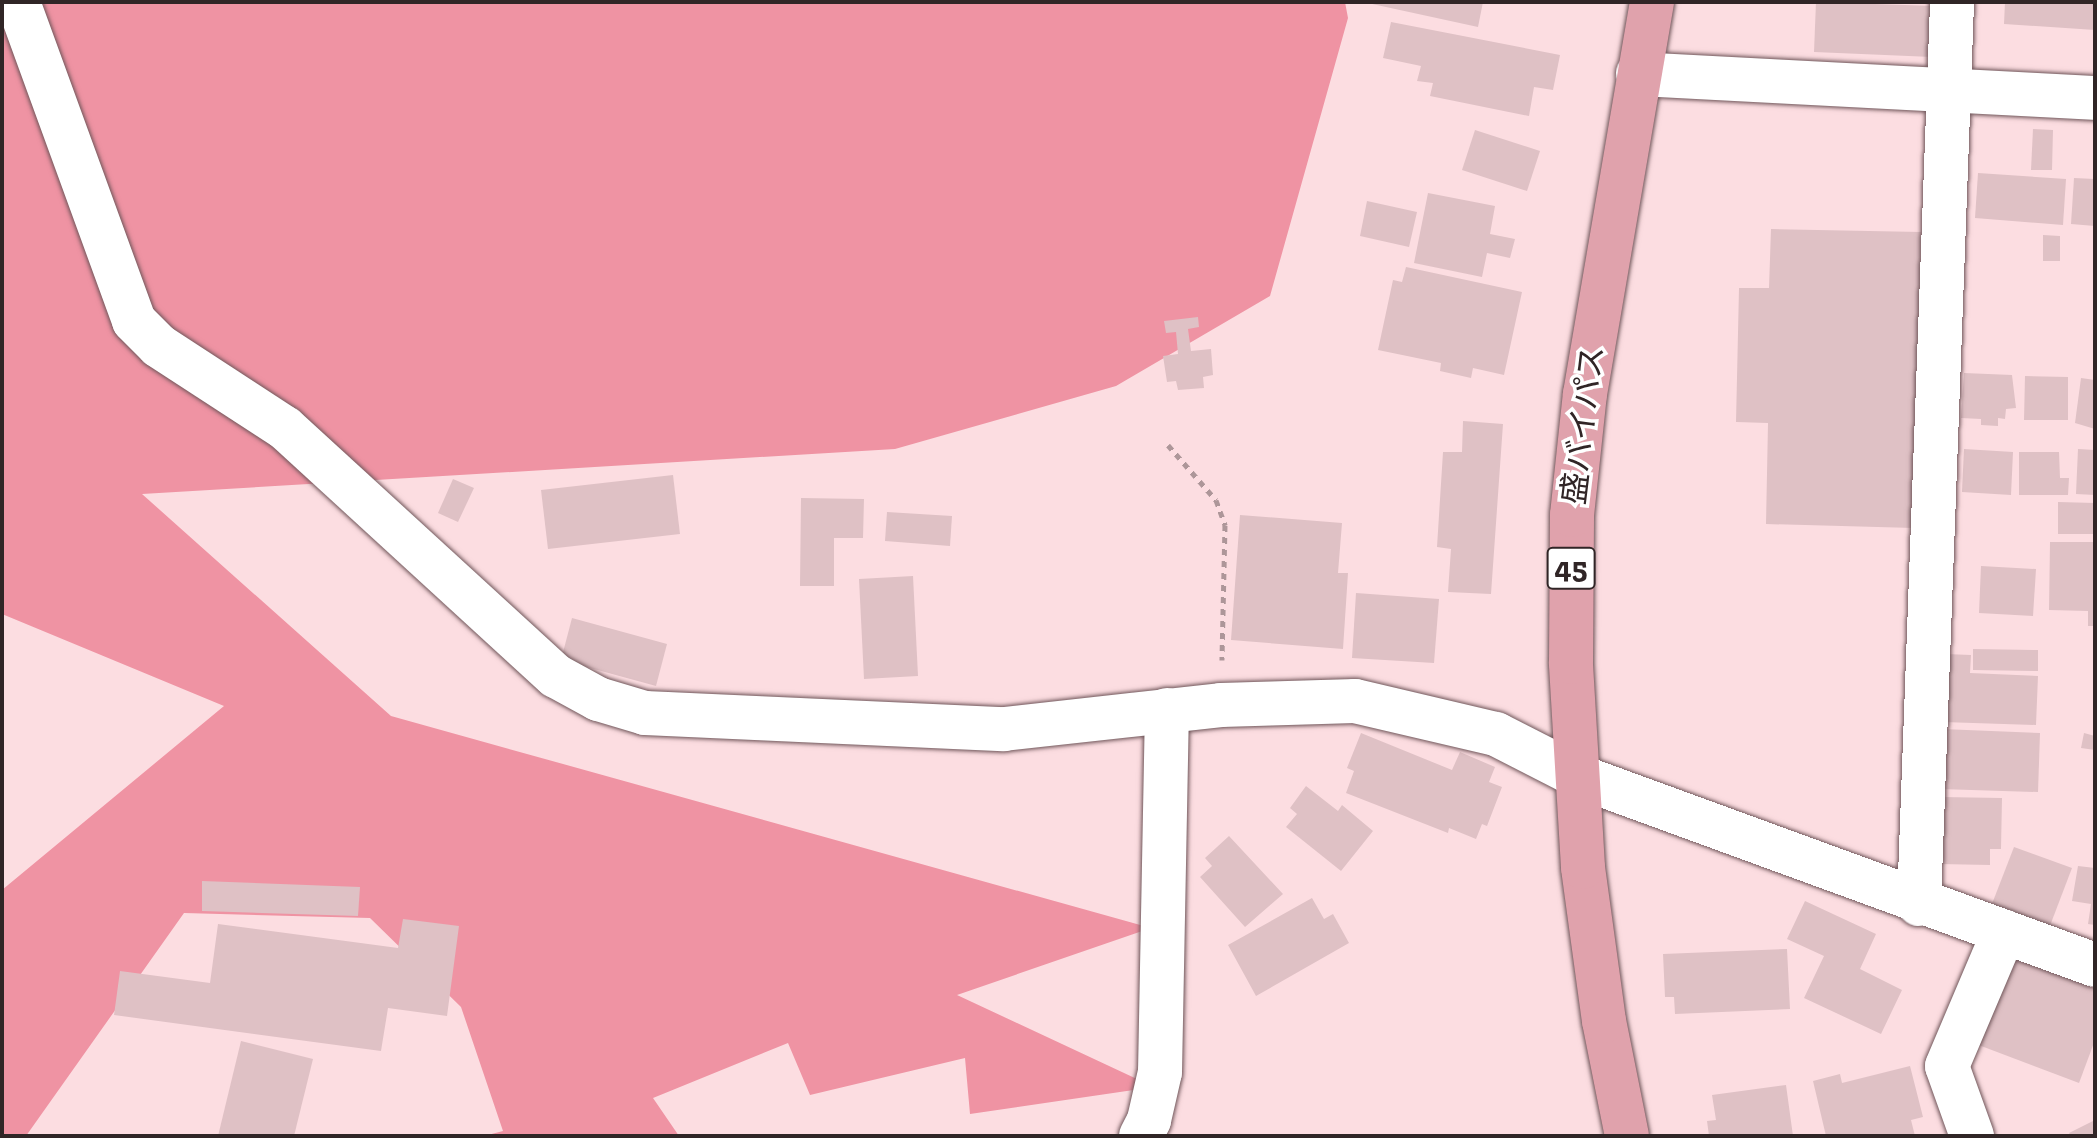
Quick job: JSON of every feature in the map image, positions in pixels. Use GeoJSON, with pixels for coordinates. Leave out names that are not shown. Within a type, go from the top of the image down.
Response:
{"type":"FeatureCollection","features":[{"type":"Feature","properties":{"kind":"highway","name":"盛バイパス"},"geometry":{"type":"LineString","coordinates":[[1627,1136],[1604,1021],[1583,867],[1571,662],[1572,515],[1585,394],[1652,2]]}},
{"type":"Feature","properties":{"kind":"street"},"geometry":{"type":"LineString","coordinates":[[18,2],[134,321],[159,346],[285,428],[556,676],[598,699],[645,713],[1004,729],[1221,705],[1355,701],[1496,734],[1578,776],[1919,904],[2095,965]]}},
{"type":"Feature","properties":{"kind":"street"},"geometry":{"type":"LineString","coordinates":[[1919,904],[1952,2]]}},
{"type":"Feature","properties":{"kind":"street"},"geometry":{"type":"LineString","coordinates":[[1638,74],[2095,98]]}},
{"type":"Feature","properties":{"kind":"street"},"geometry":{"type":"LineString","coordinates":[[1141,1136],[1160,1072],[1167,710]]}},
{"type":"Feature","properties":{"kind":"street"},"geometry":{"type":"LineString","coordinates":[[1972,1136],[1947,1066],[2004,932]]}},
{"type":"Feature","properties":{"kind":"path"},"geometry":{"type":"LineString","coordinates":[[1168,445],[1216,500],[1225,525],[1221,705]]}},
{"type":"Feature","properties":{"kind":"shaded area"},"geometry":{"type":"Polygon","coordinates":[[[2,2],[1345,2],[1348,18],[1270,296],[1116,386],[895,449],[142,494],[391,716],[1151,928],[957,995],[1154,1087],[970,1114],[965,1058],[810,1095],[788,1043],[653,1098],[679,1136],[484,1136],[503,1131],[461,1007],[370,918],[184,913],[26,1136],[2,1136],[2,890],[224,706],[2,614],[2,2]]]}},
{"type":"Feature","properties":{"kind":"building"},"geometry":{"type":"Polygon","coordinates":[[[1363,2],[1483,2],[1478,27],[1363,2]]]}},
{"type":"Feature","properties":{"kind":"building"},"geometry":{"type":"Polygon","coordinates":[[[1816,2],[1934,6],[1932,57],[1814,52],[1816,2]]]}},
{"type":"Feature","properties":{"kind":"building"},"geometry":{"type":"Polygon","coordinates":[[[2005,2],[2095,2],[2095,30],[2004,24],[2005,2]]]}},
{"type":"Feature","properties":{"kind":"building"},"geometry":{"type":"Polygon","coordinates":[[[1391,22],[1560,55],[1553,90],[1534,87],[1529,116],[1430,96],[1433,83],[1417,81],[1421,66],[1383,58],[1391,22]]]}},
{"type":"Feature","properties":{"kind":"building"},"geometry":{"type":"Polygon","coordinates":[[[2033,129],[2053,130],[2052,170],[2031,170],[2033,129]]]}},
{"type":"Feature","properties":{"kind":"building"},"geometry":{"type":"Polygon","coordinates":[[[1475,130],[1540,151],[1527,191],[1462,170],[1475,130]]]}},
{"type":"Feature","properties":{"kind":"building"},"geometry":{"type":"Polygon","coordinates":[[[1978,173],[2066,179],[2063,225],[1975,218],[1978,173]]]}},
{"type":"Feature","properties":{"kind":"building"},"geometry":{"type":"Polygon","coordinates":[[[2074,178],[2095,179],[2095,226],[2071,224],[2074,178]]]}},
{"type":"Feature","properties":{"kind":"building"},"geometry":{"type":"Polygon","coordinates":[[[1428,193],[1495,206],[1490,234],[1515,239],[1510,258],[1487,253],[1482,277],[1414,263],[1428,193]]]}},
{"type":"Feature","properties":{"kind":"building"},"geometry":{"type":"Polygon","coordinates":[[[1367,201],[1417,212],[1409,247],[1360,236],[1367,201]]]}},
{"type":"Feature","properties":{"kind":"building"},"geometry":{"type":"Polygon","coordinates":[[[1771,229],[1921,232],[1914,528],[1766,524],[1768,423],[1736,422],[1739,288],[1769,288],[1771,229]]]}},
{"type":"Feature","properties":{"kind":"building"},"geometry":{"type":"Polygon","coordinates":[[[2043,235],[2060,236],[2060,261],[2043,261],[2043,235]]]}},
{"type":"Feature","properties":{"kind":"building"},"geometry":{"type":"Polygon","coordinates":[[[1406,267],[1522,292],[1504,375],[1473,368],[1471,378],[1440,371],[1441,363],[1378,350],[1393,280],[1402,282],[1406,267]]]}},
{"type":"Feature","properties":{"kind":"building"},"geometry":{"type":"Polygon","coordinates":[[[1198,317],[1199,327],[1188,329],[1191,351],[1211,349],[1213,375],[1203,377],[1204,388],[1178,390],[1176,381],[1167,382],[1163,356],[1178,354],[1176,332],[1166,333],[1164,321],[1198,317]]]}},
{"type":"Feature","properties":{"kind":"building"},"geometry":{"type":"Polygon","coordinates":[[[1964,373],[2012,375],[2016,408],[2006,409],[2005,419],[1998,418],[1998,426],[1981,425],[1981,419],[1961,418],[1964,373]]]}},
{"type":"Feature","properties":{"kind":"building"},"geometry":{"type":"Polygon","coordinates":[[[2025,376],[2068,377],[2068,420],[2024,420],[2025,376]]]}},
{"type":"Feature","properties":{"kind":"building"},"geometry":{"type":"Polygon","coordinates":[[[2081,378],[2095,380],[2095,429],[2075,423],[2081,378]]]}},
{"type":"Feature","properties":{"kind":"building"},"geometry":{"type":"Polygon","coordinates":[[[1463,421],[1503,424],[1491,594],[1448,592],[1451,549],[1437,547],[1443,452],[1462,452],[1463,421]]]}},
{"type":"Feature","properties":{"kind":"building"},"geometry":{"type":"Polygon","coordinates":[[[1964,449],[2013,452],[2011,495],[1962,492],[1964,449]]]}},
{"type":"Feature","properties":{"kind":"building"},"geometry":{"type":"Polygon","coordinates":[[[2078,449],[2095,450],[2095,495],[2076,494],[2078,449]]]}},
{"type":"Feature","properties":{"kind":"building"},"geometry":{"type":"Polygon","coordinates":[[[2019,452],[2059,452],[2060,478],[2069,478],[2068,495],[2019,495],[2019,452]]]}},
{"type":"Feature","properties":{"kind":"building"},"geometry":{"type":"Polygon","coordinates":[[[673,475],[680,534],[548,549],[541,490],[673,475]]]}},
{"type":"Feature","properties":{"kind":"building"},"geometry":{"type":"Polygon","coordinates":[[[453,479],[474,488],[458,522],[438,513],[453,479]]]}},
{"type":"Feature","properties":{"kind":"building"},"geometry":{"type":"Polygon","coordinates":[[[801,498],[864,499],[863,538],[834,538],[834,586],[800,586],[801,498]]]}},
{"type":"Feature","properties":{"kind":"building"},"geometry":{"type":"Polygon","coordinates":[[[2058,502],[2095,503],[2095,534],[2058,534],[2058,502]]]}},
{"type":"Feature","properties":{"kind":"building"},"geometry":{"type":"Polygon","coordinates":[[[887,512],[952,516],[950,546],[885,541],[887,512]]]}},
{"type":"Feature","properties":{"kind":"building"},"geometry":{"type":"Polygon","coordinates":[[[1240,515],[1342,523],[1338,573],[1348,573],[1343,649],[1231,640],[1240,515]]]}},
{"type":"Feature","properties":{"kind":"building"},"geometry":{"type":"Polygon","coordinates":[[[2050,542],[2095,542],[2095,626],[2088,626],[2088,611],[2049,610],[2050,542]]]}},
{"type":"Feature","properties":{"kind":"building"},"geometry":{"type":"Polygon","coordinates":[[[1981,566],[2036,569],[2033,616],[1979,613],[1981,566]]]}},
{"type":"Feature","properties":{"kind":"building"},"geometry":{"type":"Polygon","coordinates":[[[913,576],[918,676],[864,679],[859,579],[913,576]]]}},
{"type":"Feature","properties":{"kind":"building"},"geometry":{"type":"Polygon","coordinates":[[[1356,593],[1439,599],[1434,663],[1352,658],[1356,593]]]}},
{"type":"Feature","properties":{"kind":"building"},"geometry":{"type":"Polygon","coordinates":[[[572,618],[667,644],[656,686],[561,660],[572,618]]]}},
{"type":"Feature","properties":{"kind":"building"},"geometry":{"type":"Polygon","coordinates":[[[1973,649],[2038,650],[2038,671],[1973,670],[1973,649]]]}},
{"type":"Feature","properties":{"kind":"building"},"geometry":{"type":"Polygon","coordinates":[[[1946,654],[1971,655],[1970,673],[2038,676],[2036,725],[1943,722],[1946,654]]]}},
{"type":"Feature","properties":{"kind":"building"},"geometry":{"type":"Polygon","coordinates":[[[1942,729],[2040,733],[2038,792],[1940,789],[1942,729]]]}},
{"type":"Feature","properties":{"kind":"building"},"geometry":{"type":"Polygon","coordinates":[[[1361,733],[1452,770],[1460,752],[1495,767],[1489,782],[1502,787],[1487,826],[1482,824],[1476,839],[1449,828],[1448,833],[1346,793],[1354,771],[1347,768],[1361,733]]]}},
{"type":"Feature","properties":{"kind":"building"},"geometry":{"type":"Polygon","coordinates":[[[2084,733],[2095,736],[2095,750],[2081,748],[2084,733]]]}},
{"type":"Feature","properties":{"kind":"building"},"geometry":{"type":"Polygon","coordinates":[[[1306,786],[1338,811],[1342,805],[1373,831],[1341,871],[1286,827],[1297,814],[1290,808],[1306,786]]]}},
{"type":"Feature","properties":{"kind":"building"},"geometry":{"type":"Polygon","coordinates":[[[1941,797],[2002,798],[2001,849],[1990,849],[1990,865],[1939,864],[1941,797]]]}},
{"type":"Feature","properties":{"kind":"building"},"geometry":{"type":"Polygon","coordinates":[[[1229,836],[1283,894],[1245,927],[1200,877],[1212,866],[1205,858],[1229,836]]]}},
{"type":"Feature","properties":{"kind":"building"},"geometry":{"type":"Polygon","coordinates":[[[2014,847],[2072,868],[2048,931],[1990,909],[2014,847]]]}},
{"type":"Feature","properties":{"kind":"building"},"geometry":{"type":"Polygon","coordinates":[[[2078,866],[2095,868],[2095,925],[2088,924],[2091,904],[2072,901],[2078,866]]]}},
{"type":"Feature","properties":{"kind":"building"},"geometry":{"type":"Polygon","coordinates":[[[202,881],[360,887],[358,916],[202,911],[202,881]]]}},
{"type":"Feature","properties":{"kind":"building"},"geometry":{"type":"Polygon","coordinates":[[[1312,898],[1324,919],[1333,914],[1349,943],[1256,996],[1228,945],[1312,898]]]}},
{"type":"Feature","properties":{"kind":"building"},"geometry":{"type":"Polygon","coordinates":[[[1805,901],[1876,934],[1860,969],[1902,990],[1881,1034],[1804,998],[1824,956],[1787,939],[1805,901]]]}},
{"type":"Feature","properties":{"kind":"building"},"geometry":{"type":"Polygon","coordinates":[[[403,919],[459,926],[447,1016],[388,1008],[381,1051],[114,1015],[120,971],[210,983],[218,924],[398,948],[403,919]]]}},
{"type":"Feature","properties":{"kind":"building"},"geometry":{"type":"Polygon","coordinates":[[[2004,948],[2095,983],[2095,1040],[2079,1083],[1968,1041],[2004,948]]]}},
{"type":"Feature","properties":{"kind":"building"},"geometry":{"type":"Polygon","coordinates":[[[1787,949],[1790,1009],[1675,1014],[1674,997],[1665,997],[1663,954],[1787,949]]]}},
{"type":"Feature","properties":{"kind":"building"},"geometry":{"type":"Polygon","coordinates":[[[241,1041],[313,1059],[294,1136],[218,1136],[241,1041]]]}},
{"type":"Feature","properties":{"kind":"building"},"geometry":{"type":"Polygon","coordinates":[[[1910,1066],[1923,1117],[1911,1120],[1915,1136],[1826,1136],[1813,1081],[1840,1074],[1842,1083],[1910,1066]]]}},
{"type":"Feature","properties":{"kind":"building"},"geometry":{"type":"Polygon","coordinates":[[[1786,1085],[1793,1136],[1709,1136],[1707,1121],[1716,1120],[1712,1095],[1786,1085]]]}},
{"type":"Feature","properties":{"kind":"building"},"geometry":{"type":"Polygon","coordinates":[[[2095,1120],[2095,1136],[2071,1136],[2069,1133],[2095,1120]]]}}]}
